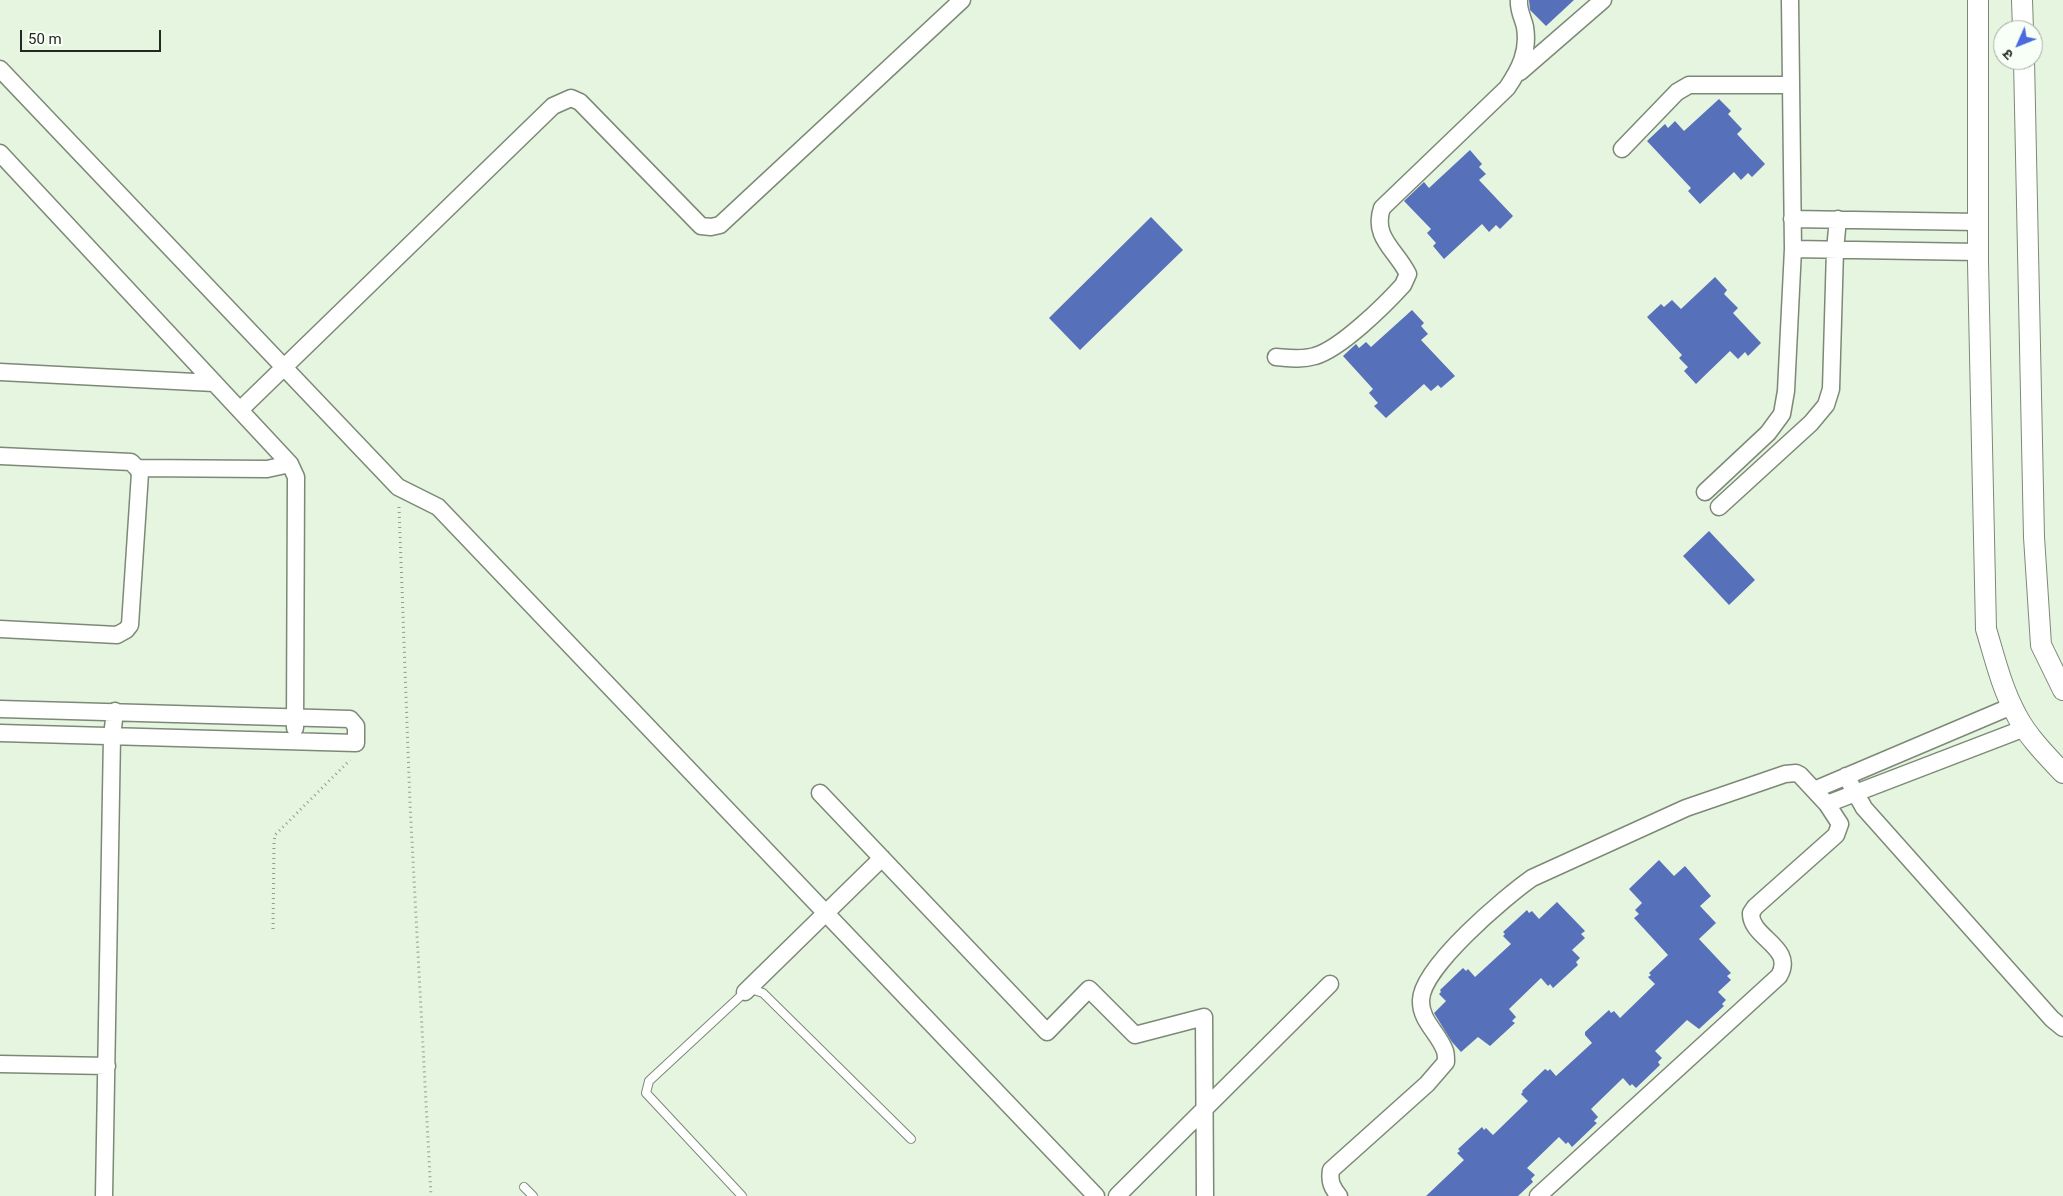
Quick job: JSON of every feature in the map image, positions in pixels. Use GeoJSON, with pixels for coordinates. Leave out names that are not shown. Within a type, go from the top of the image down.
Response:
{"type":"FeatureCollection","features":[{"type":"Feature","properties":{"kind":"street"},"geometry":{"type":"LineString","coordinates":[[240,410],[553,106],[561,101],[571,98],[580,102],[701,226],[711,227],[720,225],[962,0]]}},
{"type":"Feature","properties":{"kind":"street"},"geometry":{"type":"LineString","coordinates":[[1276,357],[1302,359],[1316,356],[1335,348],[1403,285],[1408,274],[1402,262],[1383,238],[1379,218],[1382,208],[1507,88],[1515,76],[1525,54],[1525,28],[1518,5],[1519,0]]}},
{"type":"Feature","properties":{"kind":"street"},"geometry":{"type":"LineString","coordinates":[[1515,76],[1603,0]]}},
{"type":"Feature","properties":{"kind":"street"},"geometry":{"type":"LineString","coordinates":[[1705,492],[1768,433],[1782,414],[1786,391],[1793,249],[1790,0]]}},
{"type":"Feature","properties":{"kind":"street"},"geometry":{"type":"LineString","coordinates":[[1978,0],[1978,252],[1986,629],[2000,678],[2012,706],[2040,748],[2063,773]]}},
{"type":"Feature","properties":{"kind":"street"},"geometry":{"type":"LineString","coordinates":[[2022,0],[2023,20]]}},
{"type":"Feature","properties":{"kind":"street"},"geometry":{"type":"LineString","coordinates":[[0,69],[398,487],[438,507],[1096,1196]]}},
{"type":"Feature","properties":{"kind":"street"},"geometry":{"type":"LineString","coordinates":[[2024,70],[2034,537],[2042,645],[2063,690]]}},
{"type":"Feature","properties":{"kind":"street"},"geometry":{"type":"LineString","coordinates":[[1622,148],[1677,92],[1689,85],[1791,85]]}},
{"type":"Feature","properties":{"kind":"street"},"geometry":{"type":"LineString","coordinates":[[0,154],[290,464],[296,477],[296,741]]}},
{"type":"Feature","properties":{"kind":"street"},"geometry":{"type":"LineString","coordinates":[[1792,218],[1978,222]]}},
{"type":"Feature","properties":{"kind":"street"},"geometry":{"type":"LineString","coordinates":[[1719,507],[1811,424],[1826,405],[1831,389],[1835,250],[1838,219]]}},
{"type":"Feature","properties":{"kind":"street"},"geometry":{"type":"LineString","coordinates":[[1793,249],[1978,252]]}},
{"type":"Feature","properties":{"kind":"street"},"geometry":{"type":"LineString","coordinates":[[0,372],[214,383]]}},
{"type":"Feature","properties":{"kind":"street"},"geometry":{"type":"LineString","coordinates":[[0,456],[131,462],[140,473],[132,606],[130,625],[126,630],[117,635],[0,630]]}},
{"type":"Feature","properties":{"kind":"street"},"geometry":{"type":"LineString","coordinates":[[137,468],[267,469],[290,464]]}},
{"type":"Feature","properties":{"kind":"street"},"geometry":{"type":"LineString","coordinates":[[1814,790],[2012,706]]}},
{"type":"Feature","properties":{"kind":"street"},"geometry":{"type":"LineString","coordinates":[[0,708],[350,719],[356,726],[356,743],[0,733]]}},
{"type":"Feature","properties":{"kind":"street"},"geometry":{"type":"LineString","coordinates":[[105,1196],[112,736],[115,711]]}},
{"type":"Feature","properties":{"kind":"street"},"geometry":{"type":"LineString","coordinates":[[1827,804],[2025,728]]}},
{"type":"Feature","properties":{"kind":"street"},"geometry":{"type":"LineString","coordinates":[[1339,1196],[1333,1189],[1330,1179],[1331,1170],[1427,1084],[1446,1062],[1445,1051],[1422,1014],[1421,999],[1429,978],[1440,960],[1514,891],[1532,878],[1686,808],[1785,774],[1796,773],[1827,804],[1840,824],[1836,835],[1755,907],[1751,913],[1753,923],[1783,958],[1784,968],[1779,976],[1538,1196]]}},
{"type":"Feature","properties":{"kind":"street"},"geometry":{"type":"LineString","coordinates":[[1846,776],[1864,808],[2052,1019],[2063,1028]]}},
{"type":"Feature","properties":{"kind":"street"},"geometry":{"type":"LineString","coordinates":[[820,793],[1047,1032],[1090,989],[1135,1035],[1204,1017],[1205,1196]]}},
{"type":"Feature","properties":{"kind":"street"},"geometry":{"type":"LineString","coordinates":[[746,992],[882,858]]}},
{"type":"Feature","properties":{"kind":"street"},"geometry":{"type":"LineString","coordinates":[[1117,1196],[1330,984]]}},
{"type":"Feature","properties":{"kind":"street"},"geometry":{"type":"LineString","coordinates":[[0,1064],[107,1066]]}},
{"type":"Feature","properties":{"kind":"lane"},"geometry":{"type":"LineString","coordinates":[[742,1196],[646,1093],[649,1081],[746,992],[754,990],[763,993],[911,1139]]}},
{"type":"Feature","properties":{"kind":"lane"},"geometry":{"type":"LineString","coordinates":[[524,1187],[533,1196]]}},
{"type":"Feature","properties":{"kind":"path"},"geometry":{"type":"LineString","coordinates":[[398,487],[410,804],[431,1196]]}},
{"type":"Feature","properties":{"kind":"path"},"geometry":{"type":"LineString","coordinates":[[273,929],[275,835],[351,759],[355,754],[356,743]]}},
{"type":"Feature","properties":{"kind":"building"},"geometry":{"type":"Polygon","coordinates":[[[1529,0],[1574,0],[1546,26],[1530,10],[1529,0]]]}},
{"type":"Feature","properties":{"kind":"building"},"geometry":{"type":"Polygon","coordinates":[[[1719,99],[1731,111],[1728,114],[1742,129],[1737,134],[1765,164],[1752,177],[1748,173],[1741,180],[1734,172],[1700,204],[1688,191],[1691,188],[1647,141],[1665,124],[1668,128],[1675,121],[1684,131],[1719,99]]]}},
{"type":"Feature","properties":{"kind":"building"},"geometry":{"type":"Polygon","coordinates":[[[1470,150],[1482,164],[1479,167],[1486,174],[1479,180],[1513,216],[1500,229],[1496,225],[1489,232],[1482,224],[1444,259],[1433,246],[1436,243],[1427,233],[1431,229],[1404,201],[1424,182],[1429,188],[1470,150]]]}},
{"type":"Feature","properties":{"kind":"building"},"geometry":{"type":"Polygon","coordinates":[[[1151,217],[1183,250],[1080,350],[1049,318],[1151,217]]]}},
{"type":"Feature","properties":{"kind":"building"},"geometry":{"type":"Polygon","coordinates":[[[1715,277],[1727,290],[1724,294],[1738,308],[1733,313],[1761,343],[1748,356],[1745,352],[1738,359],[1730,351],[1696,384],[1684,371],[1688,367],[1679,358],[1682,355],[1647,317],[1661,304],[1664,307],[1672,300],[1681,309],[1715,277]]]}},
{"type":"Feature","properties":{"kind":"building"},"geometry":{"type":"Polygon","coordinates":[[[1412,310],[1424,323],[1421,326],[1428,334],[1421,340],[1455,376],[1441,388],[1438,385],[1431,391],[1424,384],[1386,418],[1374,406],[1378,403],[1369,393],[1373,389],[1343,356],[1356,344],[1359,348],[1366,342],[1371,347],[1412,310]]]}},
{"type":"Feature","properties":{"kind":"building"},"geometry":{"type":"Polygon","coordinates":[[[1709,531],[1755,580],[1729,605],[1683,556],[1709,531]]]}},
{"type":"Feature","properties":{"kind":"building"},"geometry":{"type":"Polygon","coordinates":[[[1659,860],[1674,876],[1685,866],[1711,896],[1700,906],[1716,923],[1699,939],[1731,973],[1727,976],[1731,980],[1718,992],[1726,1000],[1722,1004],[1724,1006],[1699,1029],[1687,1020],[1655,1051],[1662,1058],[1658,1062],[1660,1065],[1636,1088],[1632,1084],[1630,1086],[1623,1078],[1591,1109],[1598,1117],[1594,1121],[1597,1123],[1572,1147],[1568,1142],[1566,1144],[1559,1137],[1527,1168],[1535,1175],[1531,1179],[1533,1182],[1518,1196],[1426,1196],[1464,1160],[1457,1153],[1460,1151],[1458,1149],[1482,1127],[1484,1130],[1486,1128],[1493,1135],[1528,1101],[1521,1094],[1522,1091],[1545,1069],[1548,1071],[1550,1069],[1556,1076],[1592,1043],[1585,1035],[1585,1032],[1609,1010],[1611,1013],[1614,1011],[1620,1018],[1655,984],[1648,977],[1651,975],[1649,973],[1668,955],[1634,918],[1639,914],[1635,910],[1642,903],[1629,889],[1659,860]]]}},
{"type":"Feature","properties":{"kind":"building"},"geometry":{"type":"Polygon","coordinates":[[[1557,902],[1585,931],[1581,934],[1585,938],[1572,950],[1580,958],[1576,962],[1578,965],[1553,988],[1550,984],[1548,986],[1541,978],[1509,1009],[1516,1017],[1512,1021],[1515,1023],[1490,1046],[1478,1037],[1461,1052],[1452,1042],[1434,1013],[1446,1001],[1439,994],[1440,990],[1463,968],[1466,971],[1468,969],[1475,977],[1511,944],[1503,936],[1505,934],[1503,932],[1527,910],[1529,913],[1532,911],[1539,919],[1557,902]]]}}]}
